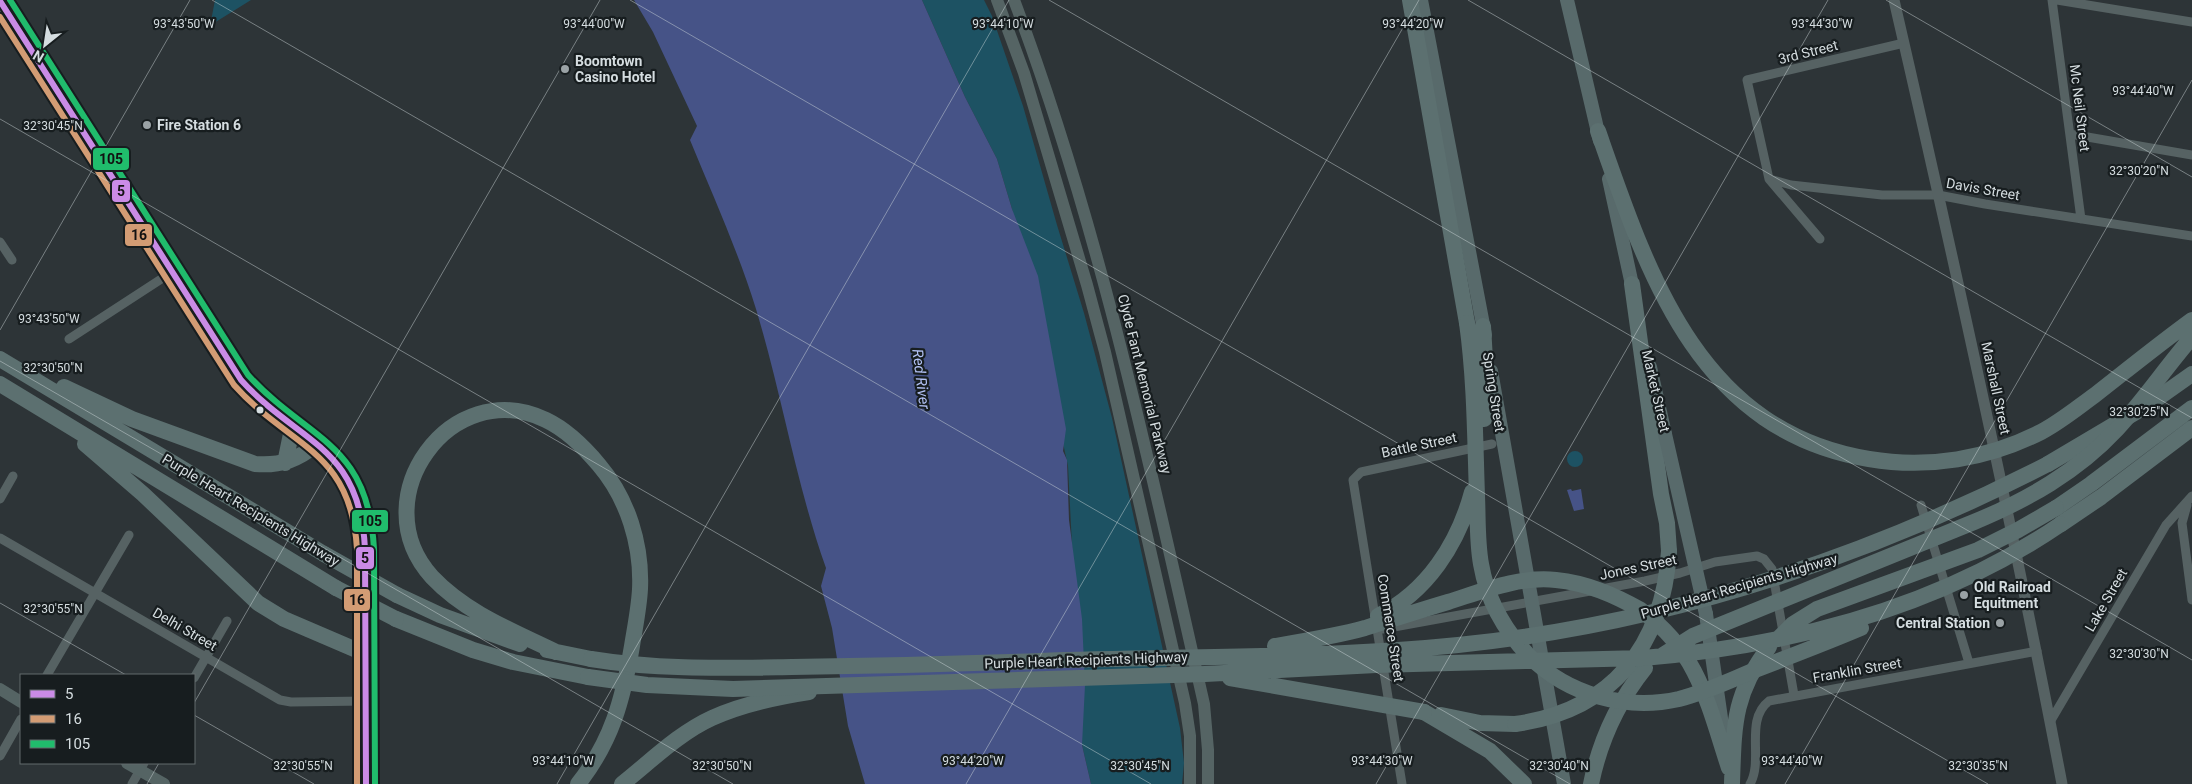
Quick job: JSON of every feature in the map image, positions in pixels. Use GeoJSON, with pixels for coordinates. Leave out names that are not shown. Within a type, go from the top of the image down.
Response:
{"type":"FeatureCollection","features":[{"type":"Feature","properties":{"kind":"highway"},"geometry":{"type":"LineString","coordinates":[[1410,0],[1472,357],[1480,563],[1492,602],[1506,628],[1519,645],[1550,674],[1580,690],[1624,702],[1660,702],[1689,696],[1726,682],[1896,613],[1921,599]]}},
{"type":"Feature","properties":{"kind":"highway"},"geometry":{"type":"LineString","coordinates":[[1598,131],[1633,232],[1651,273],[1674,316],[1701,358],[1723,384],[1755,411],[1798,437],[1829,450],[1886,462],[1921,464],[1955,460],[2015,444],[2041,432],[2067,415],[2192,320]]}},
{"type":"Feature","properties":{"kind":"highway"},"geometry":{"type":"LineString","coordinates":[[1205,674],[1480,723],[1515,724],[1549,718],[1580,705],[1597,695],[1614,680],[1632,661],[1651,631],[1667,580],[1669,551],[1667,523],[1661,494],[1632,284]]}},
{"type":"Feature","properties":{"kind":"highway"},"geometry":{"type":"LineString","coordinates":[[1319,637],[1373,618],[1393,608],[1431,575],[1452,542],[1469,505],[1482,446],[1486,377],[1483,326]]}},
{"type":"Feature","properties":{"kind":"highway"},"geometry":{"type":"LineString","coordinates":[[1591,784],[1610,722],[1633,683],[1645,668],[1693,636],[2009,508],[2036,493],[2079,464],[2112,434],[2147,395],[2192,337]]}},
{"type":"Feature","properties":{"kind":"highway","name":"Purple Heart Recipients Highway"},"geometry":{"type":"LineString","coordinates":[[0,359],[324,554],[397,595],[476,629],[523,644],[591,659],[670,668],[927,665],[1362,652],[1460,645],[1580,628],[1663,610],[1786,575],[1867,547],[1971,502],[2048,464],[2151,403],[2192,374]]}},
{"type":"Feature","properties":{"kind":"highway"},"geometry":{"type":"LineString","coordinates":[[15,368],[73,390],[137,421],[242,460],[268,465],[284,463],[304,454],[318,443]]}},
{"type":"Feature","properties":{"kind":"highway","name":"Purple Heart Recipients Highway"},"geometry":{"type":"LineString","coordinates":[[0,384],[336,588],[396,619],[473,650],[513,662],[588,677],[647,685],[733,689],[1205,674],[1376,665],[1643,658],[1737,648],[1837,625],[1921,599],[2012,556],[2109,492],[2192,430]]}},
{"type":"Feature","properties":{"kind":"highway"},"geometry":{"type":"LineString","coordinates":[[1731,778],[1734,730],[1739,704],[1749,676],[1769,647],[1793,624],[1817,609],[1978,550],[2018,530],[2056,508],[2106,473],[2192,408]]}},
{"type":"Feature","properties":{"kind":"highway"},"geometry":{"type":"LineString","coordinates":[[556,652],[489,620],[453,596],[431,576],[415,549],[408,526],[406,501],[413,476],[422,456],[437,439],[453,426],[477,415],[498,410],[521,412],[544,419],[564,430],[588,452],[606,473],[621,497],[632,524],[638,550],[639,603],[624,688],[609,735],[578,784]]}},
{"type":"Feature","properties":{"kind":"highway"},"geometry":{"type":"LineString","coordinates":[[64,424],[101,459],[143,494],[258,603],[284,619],[368,655]]}},
{"type":"Feature","properties":{"kind":"highway"},"geometry":{"type":"LineString","coordinates":[[284,463],[293,424]]}},
{"type":"Feature","properties":{"kind":"highway"},"geometry":{"type":"LineString","coordinates":[[1209,657],[1346,633],[1507,584],[1533,580],[1555,580],[1591,587],[1618,597],[1641,610],[1672,636],[1699,679],[1731,778]]}},
{"type":"Feature","properties":{"kind":"highway"},"geometry":{"type":"LineString","coordinates":[[627,780],[678,739],[711,718],[743,705],[851,686]]}},
{"type":"Feature","properties":{"kind":"highway"},"geometry":{"type":"LineString","coordinates":[[1424,712],[1490,751],[1524,784]]}},
{"type":"Feature","properties":{"kind":"main road"},"geometry":{"type":"LineString","coordinates":[[997,0],[1024,73],[1040,124],[1105,352],[1186,703],[1190,736],[1190,784]]}},
{"type":"Feature","properties":{"kind":"main road","name":"Clyde Fant Memorial Parkway"},"geometry":{"type":"LineString","coordinates":[[1014,0],[1035,58],[1092,240],[1134,396],[1204,704],[1208,750],[1208,784]]}},
{"type":"Feature","properties":{"kind":"main road","name":"Spring Street"},"geometry":{"type":"LineString","coordinates":[[1421,0],[1483,326],[1564,784]]}},
{"type":"Feature","properties":{"kind":"main road","name":"Market Street"},"geometry":{"type":"LineString","coordinates":[[1567,0],[1706,614],[1731,778]]}},
{"type":"Feature","properties":{"kind":"main road"},"geometry":{"type":"LineString","coordinates":[[318,443],[342,469],[360,509],[364,534],[368,655],[366,784]]}},
{"type":"Feature","properties":{"kind":"main road"},"geometry":{"type":"LineString","coordinates":[[0,689],[20,701]]}},
{"type":"Feature","properties":{"kind":"main road"},"geometry":{"type":"LineString","coordinates":[[142,766],[164,784]]}},
{"type":"Feature","properties":{"kind":"street","name":"Marshall Street"},"geometry":{"type":"LineString","coordinates":[[1894,0],[2037,650],[2062,784]]}},
{"type":"Feature","properties":{"kind":"street","name":"Mc Neil Street"},"geometry":{"type":"LineString","coordinates":[[2052,0],[2081,219]]}},
{"type":"Feature","properties":{"kind":"street"},"geometry":{"type":"LineString","coordinates":[[2056,0],[2192,22]]}},
{"type":"Feature","properties":{"kind":"street"},"geometry":{"type":"LineString","coordinates":[[0,1],[246,386],[269,408],[318,443]]}},
{"type":"Feature","properties":{"kind":"street","name":"3rd Street"},"geometry":{"type":"LineString","coordinates":[[1769,179],[1747,80],[1904,43]]}},
{"type":"Feature","properties":{"kind":"street"},"geometry":{"type":"LineString","coordinates":[[2070,134],[2192,155]]}},
{"type":"Feature","properties":{"kind":"street"},"geometry":{"type":"LineString","coordinates":[[1769,179],[1820,239]]}},
{"type":"Feature","properties":{"kind":"street","name":"Davis Street"},"geometry":{"type":"LineString","coordinates":[[1769,179],[1791,185],[1882,195],[1938,195],[2192,236]]}},
{"type":"Feature","properties":{"kind":"street"},"geometry":{"type":"LineString","coordinates":[[0,242],[12,260]]}},
{"type":"Feature","properties":{"kind":"street"},"geometry":{"type":"LineString","coordinates":[[69,339],[172,272]]}},
{"type":"Feature","properties":{"kind":"street","name":"Battle Street"},"geometry":{"type":"LineString","coordinates":[[1354,477],[1361,472],[1492,444]]}},
{"type":"Feature","properties":{"kind":"street"},"geometry":{"type":"LineString","coordinates":[[0,499],[13,476]]}},
{"type":"Feature","properties":{"kind":"street","name":"Commerce Street"},"geometry":{"type":"LineString","coordinates":[[1354,477],[1402,784]]}},
{"type":"Feature","properties":{"kind":"street"},"geometry":{"type":"LineString","coordinates":[[2192,497],[2186,508],[2182,523],[2192,600]]}},
{"type":"Feature","properties":{"kind":"street","name":"Lake Street"},"geometry":{"type":"LineString","coordinates":[[2050,722],[2166,525],[2192,497]]}},
{"type":"Feature","properties":{"kind":"street"},"geometry":{"type":"LineString","coordinates":[[1921,505],[1969,663]]}},
{"type":"Feature","properties":{"kind":"street"},"geometry":{"type":"LineString","coordinates":[[48,674],[129,535]]}},
{"type":"Feature","properties":{"kind":"street","name":"Delhi Street"},"geometry":{"type":"LineString","coordinates":[[0,538],[285,702],[367,701]]}},
{"type":"Feature","properties":{"kind":"street","name":"Jones Street"},"geometry":{"type":"LineString","coordinates":[[1378,630],[1654,579],[1715,562],[1758,556],[1764,559],[1772,569],[1794,695]]}},
{"type":"Feature","properties":{"kind":"street"},"geometry":{"type":"LineString","coordinates":[[195,676],[227,621]]}},
{"type":"Feature","properties":{"kind":"street","name":"Franklin Street"},"geometry":{"type":"LineString","coordinates":[[1750,784],[1754,772],[1759,711],[1769,701],[2037,650]]}},
{"type":"Feature","properties":{"kind":"street"},"geometry":{"type":"LineString","coordinates":[[0,756],[20,721]]}},
{"type":"Feature","properties":{"kind":"street"},"geometry":{"type":"LineString","coordinates":[[132,784],[142,766]]}},
{"type":"Feature","properties":{"kind":"shaded area"},"geometry":{"type":"Polygon","coordinates":[[[215,0],[251,0],[214,23],[211,21],[215,0]]]}},
{"type":"Feature","properties":{"kind":"shaded area"},"geometry":{"type":"Polygon","coordinates":[[[922,0],[984,0],[992,16],[1023,106],[1084,313],[1112,418],[1180,728],[1184,763],[1182,784],[1091,784],[1082,745],[1068,466],[1012,209],[997,159],[965,97],[922,0]]]}},
{"type":"Feature","properties":{"kind":"shaded area"},"geometry":{"type":"Polygon","coordinates":[[[1575,451],[1581,453],[1583,459],[1581,465],[1575,467],[1569,465],[1567,459],[1569,453],[1575,451]]]}},
{"type":"Feature","properties":{"kind":"water","name":"Red River"},"geometry":{"type":"Polygon","coordinates":[[[634,0],[922,0],[965,97],[997,159],[1012,209],[1038,276],[1066,429],[1063,451],[1067,460],[1069,520],[1082,619],[1085,685],[1082,745],[1091,784],[865,784],[848,726],[832,628],[821,586],[826,568],[806,504],[756,309],[733,245],[690,140],[697,126],[653,32],[634,0]]]}},
{"type":"Feature","properties":{"kind":"water"},"geometry":{"type":"Polygon","coordinates":[[[1571,489],[1572,491],[1581,489],[1584,509],[1574,511],[1567,490],[1571,489]]]}},
{"type":"Feature","properties":{"kind":"transit line","name":"105"},"geometry":{"type":"LineString","coordinates":[[10,0],[248,375],[270,397],[331,446],[347,464],[360,486],[369,513],[374,549],[375,784]]}},
{"type":"Feature","properties":{"kind":"transit line","name":"5"},"geometry":{"type":"LineString","coordinates":[[0,1],[241,380],[284,419],[323,449],[339,467],[352,488],[361,515],[365,549],[366,784]]}},
{"type":"Feature","properties":{"kind":"transit line","name":"16"},"geometry":{"type":"LineString","coordinates":[[0,17],[234,385],[255,406],[314,453],[330,470],[343,490],[352,516],[357,549],[357,784]]}},
{"type":"Feature","properties":{"kind":"place","name":"Boomtown Casino Hotel"},"geometry":{"type":"Point","coordinates":[565,69]}},
{"type":"Feature","properties":{"kind":"place","name":"Fire Station 6"},"geometry":{"type":"Point","coordinates":[147,125]}},
{"type":"Feature","properties":{"kind":"place","name":"Old Railroad Equitment"},"geometry":{"type":"Point","coordinates":[1964,595]}},
{"type":"Feature","properties":{"kind":"place","name":"Central Station"},"geometry":{"type":"Point","coordinates":[2000,623]}}]}
